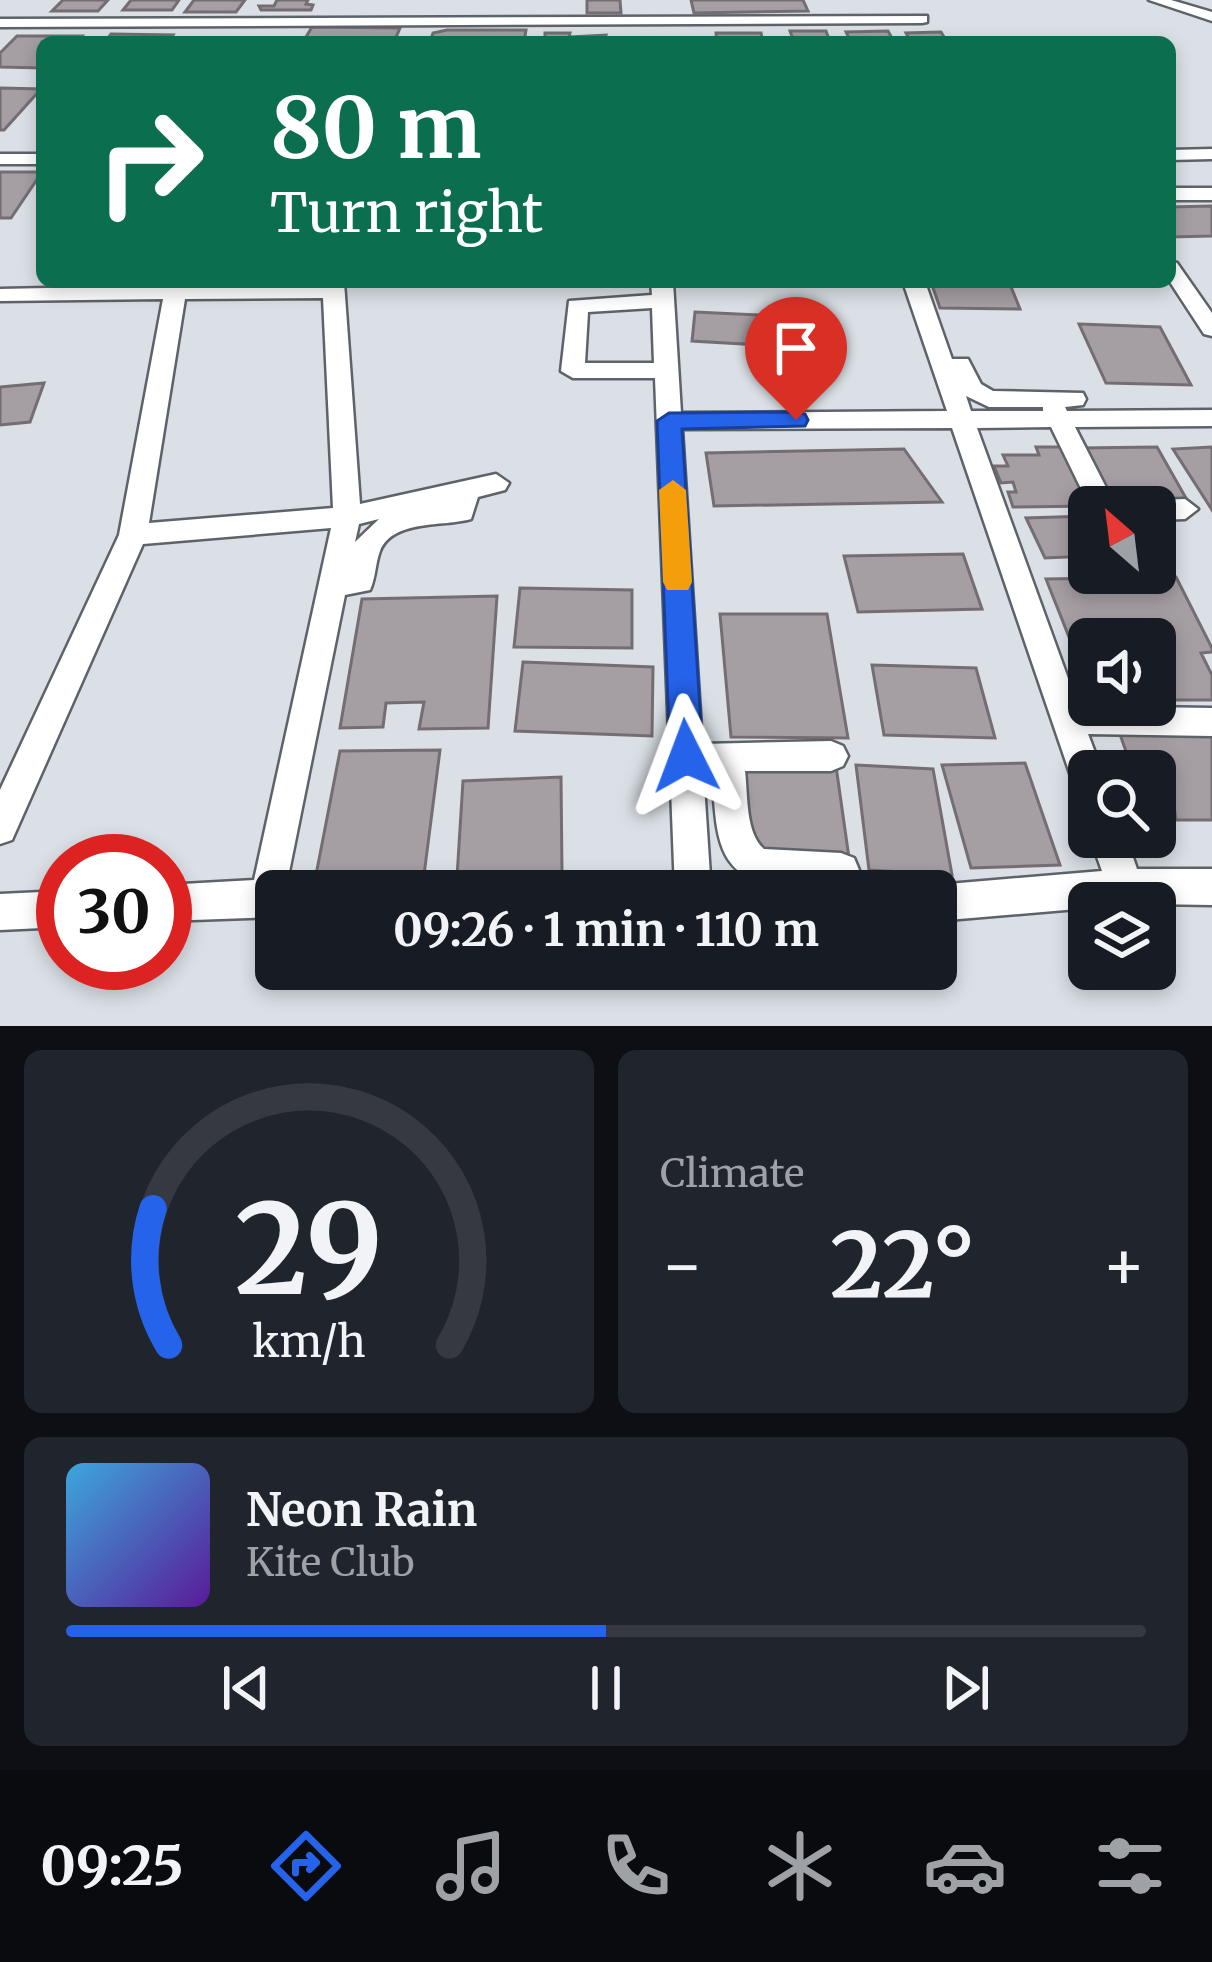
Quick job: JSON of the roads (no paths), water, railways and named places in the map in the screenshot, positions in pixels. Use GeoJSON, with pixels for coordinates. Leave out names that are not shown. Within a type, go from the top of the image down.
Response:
{"type":"FeatureCollection","features":[{"type":"Feature","properties":{"kind":"street"},"geometry":{"type":"LineString","coordinates":[[406,36],[419,0]]}},
{"type":"Feature","properties":{"kind":"street"},"geometry":{"type":"LineString","coordinates":[[1156,0],[1212,17]]}},
{"type":"Feature","properties":{"kind":"street"},"geometry":{"type":"LineString","coordinates":[[3,25],[922,19]]}},
{"type":"Feature","properties":{"kind":"street"},"geometry":{"type":"LineString","coordinates":[[277,36],[284,21]]}},
{"type":"Feature","properties":{"kind":"street"},"geometry":{"type":"LineString","coordinates":[[298,36],[304,21]]}},
{"type":"Feature","properties":{"kind":"street"},"geometry":{"type":"LineString","coordinates":[[103,36],[115,22]]}},
{"type":"Feature","properties":{"kind":"street"},"geometry":{"type":"LineString","coordinates":[[178,36],[189,22]]}},
{"type":"Feature","properties":{"kind":"street"},"geometry":{"type":"LineString","coordinates":[[200,36],[209,22]]}},
{"type":"Feature","properties":{"kind":"street"},"geometry":{"type":"LineString","coordinates":[[1176,154],[1212,154]]}},
{"type":"Feature","properties":{"kind":"street"},"geometry":{"type":"LineString","coordinates":[[0,159],[36,159]]}},
{"type":"Feature","properties":{"kind":"street"},"geometry":{"type":"LineString","coordinates":[[1176,194],[1212,194]]}},
{"type":"Feature","properties":{"kind":"street"},"geometry":{"type":"LineString","coordinates":[[1176,276],[1212,329]]}},
{"type":"Feature","properties":{"kind":"street"},"geometry":{"type":"LineString","coordinates":[[0,295],[287,288]]}},
{"type":"Feature","properties":{"kind":"street"},"geometry":{"type":"LineString","coordinates":[[271,870],[346,517],[332,288]]}},
{"type":"Feature","properties":{"kind":"street"},"geometry":{"type":"LineString","coordinates":[[917,288],[974,389],[965,419],[1077,750]]}},
{"type":"Feature","properties":{"kind":"street"},"geometry":{"type":"LineString","coordinates":[[667,370],[573,371],[577,306],[663,291],[667,370],[669,421],[692,870]]}},
{"type":"Feature","properties":{"kind":"street"},"geometry":{"type":"LineString","coordinates":[[0,828],[133,535],[175,293]]}},
{"type":"Feature","properties":{"kind":"street"},"geometry":{"type":"LineString","coordinates":[[974,389],[1212,418]]}},
{"type":"Feature","properties":{"kind":"street"},"geometry":{"type":"LineString","coordinates":[[1066,403],[1096,486]]}},
{"type":"Feature","properties":{"kind":"street"},"geometry":{"type":"LineString","coordinates":[[669,421],[965,419]]}},
{"type":"Feature","properties":{"kind":"street"},"geometry":{"type":"LineString","coordinates":[[133,535],[346,517],[496,483]]}},
{"type":"Feature","properties":{"kind":"street"},"geometry":{"type":"LineString","coordinates":[[333,586],[360,582],[368,543],[375,537],[424,513],[461,512],[466,490]]}},
{"type":"Feature","properties":{"kind":"street"},"geometry":{"type":"LineString","coordinates":[[1176,509],[1185,509]]}},
{"type":"Feature","properties":{"kind":"street"},"geometry":{"type":"LineString","coordinates":[[1067,720],[1212,722]]}},
{"type":"Feature","properties":{"kind":"street"},"geometry":{"type":"LineString","coordinates":[[686,756],[831,756]]}},
{"type":"Feature","properties":{"kind":"street"},"geometry":{"type":"LineString","coordinates":[[727,756],[737,848],[748,864],[764,870]]}},
{"type":"Feature","properties":{"kind":"street"},"geometry":{"type":"LineString","coordinates":[[1176,887],[1212,887]]}},
{"type":"Feature","properties":{"kind":"street"},"geometry":{"type":"LineString","coordinates":[[957,901],[1068,892]]}},
{"type":"Feature","properties":{"kind":"street"},"geometry":{"type":"LineString","coordinates":[[192,902],[255,899]]}},
{"type":"Feature","properties":{"kind":"street"},"geometry":{"type":"LineString","coordinates":[[0,912],[36,910]]}}]}
